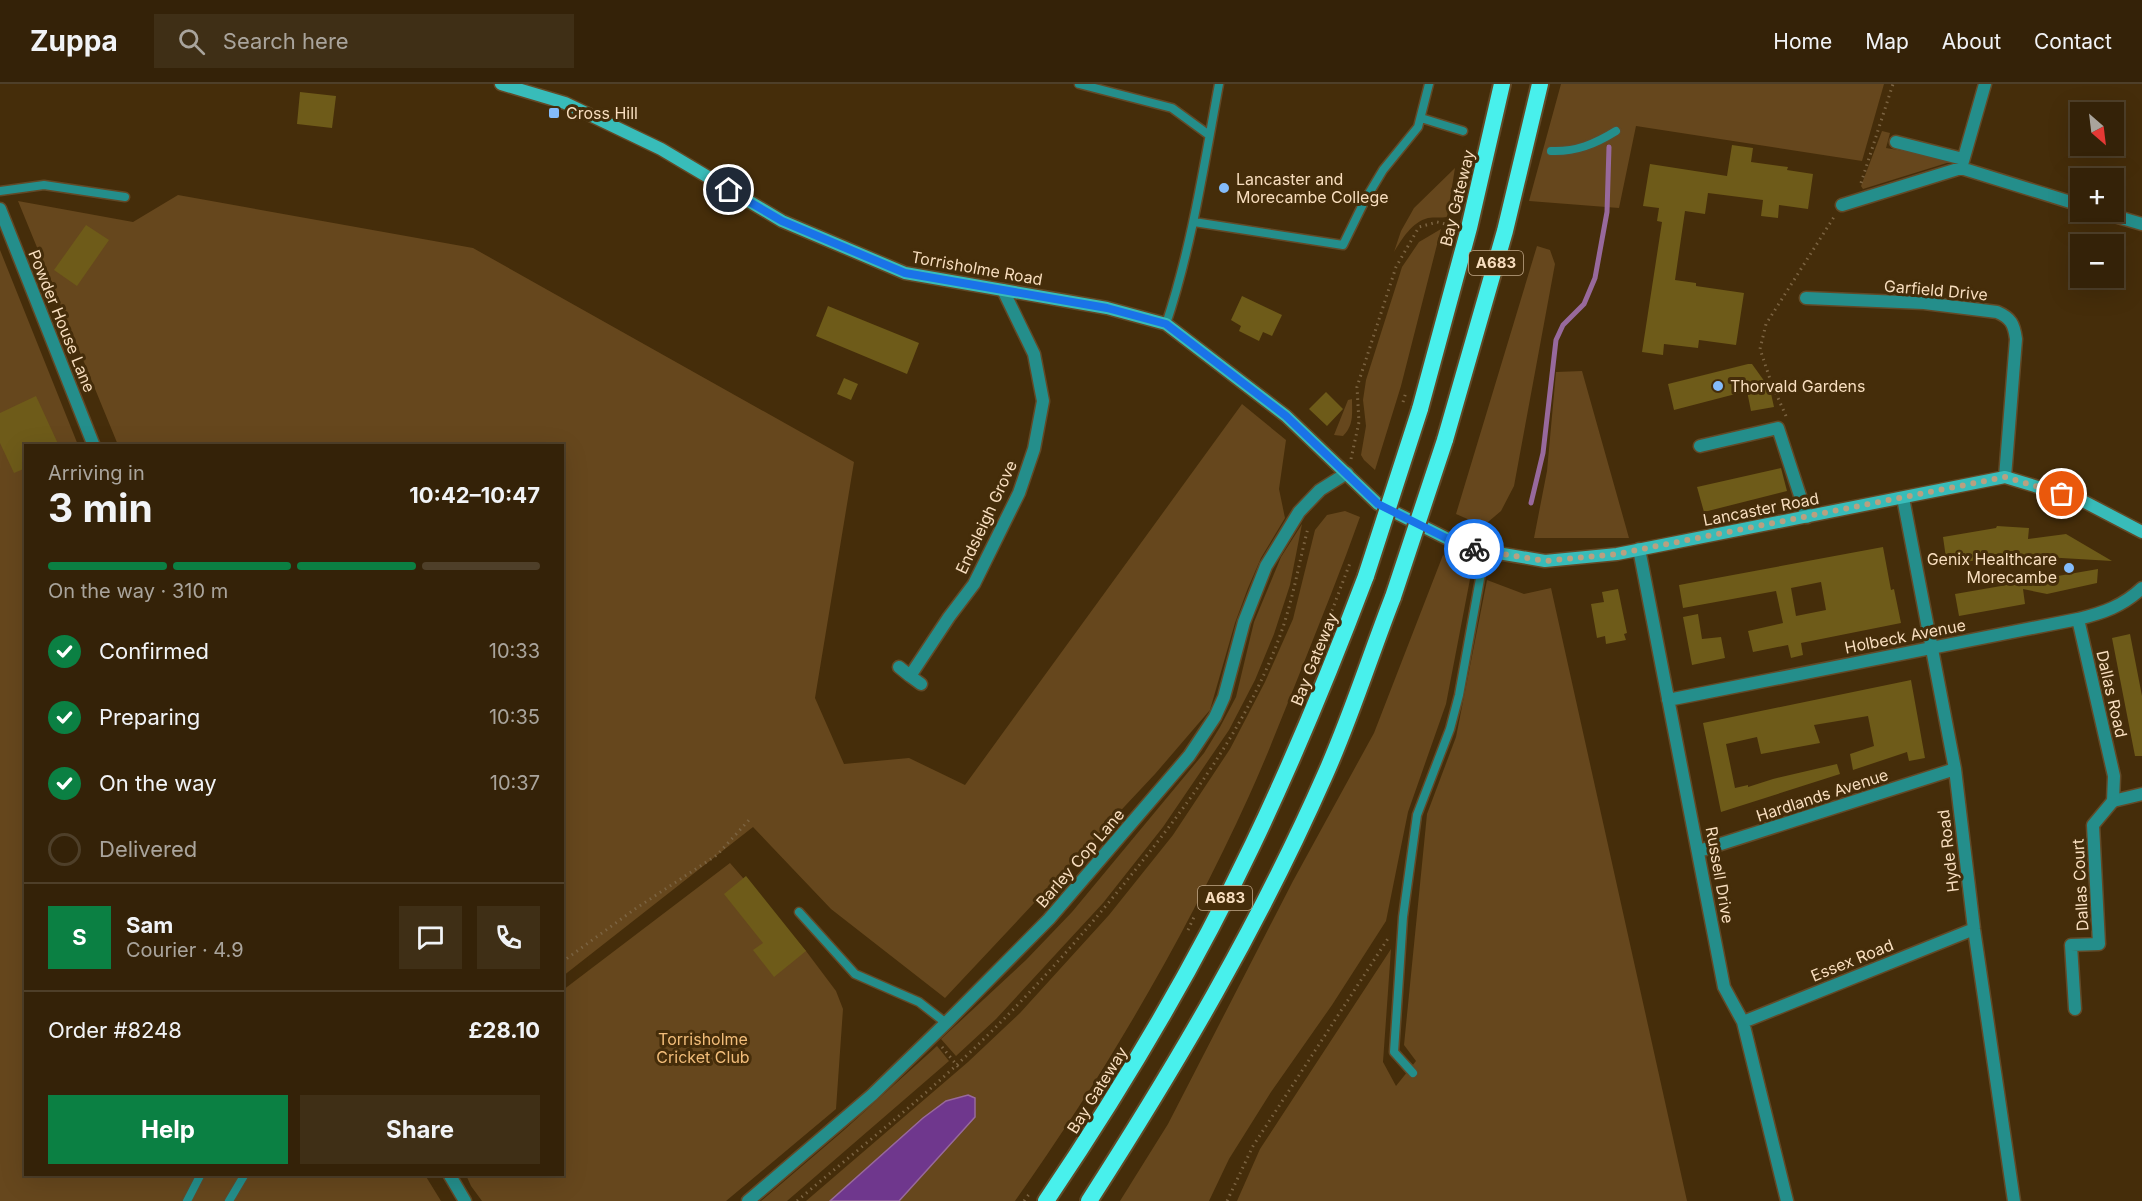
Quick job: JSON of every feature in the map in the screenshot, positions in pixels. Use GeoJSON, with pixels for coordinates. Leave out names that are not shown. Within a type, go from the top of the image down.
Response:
{"type":"FeatureCollection","features":[{"type":"Feature","properties":{"kind":"highway","name":"Bay Gateway"},"geometry":{"type":"LineString","coordinates":[[1046,1201],[1119,1091],[1253,845],[1332,665],[1366,576],[1420,409],[1469,228],[1502,84]]}},
{"type":"Feature","properties":{"kind":"highway","name":"A683"},"geometry":{"type":"LineString","coordinates":[[1089,1201],[1157,1096],[1242,946],[1326,774],[1393,597],[1445,440],[1505,231],[1540,84]]}},
{"type":"Feature","properties":{"kind":"main road","name":"Torrisholme Road"},"geometry":{"type":"LineString","coordinates":[[501,84],[565,104],[661,149],[782,221],[905,273],[1107,308],[1166,324],[1286,416],[1357,484]]}},
{"type":"Feature","properties":{"kind":"main road","name":"Lancaster Road"},"geometry":{"type":"LineString","coordinates":[[1357,484],[1378,504],[1446,538],[1474,549],[1545,561],[1617,554],[2005,477],[2081,500],[2142,532]]}},
{"type":"Feature","properties":{"kind":"street"},"geometry":{"type":"LineString","coordinates":[[1962,164],[1985,84]]}},
{"type":"Feature","properties":{"kind":"street"},"geometry":{"type":"LineString","coordinates":[[1896,142],[2070,202]]}},
{"type":"Feature","properties":{"kind":"street"},"geometry":{"type":"LineString","coordinates":[[1839,210],[1962,164]]}},
{"type":"Feature","properties":{"kind":"street","name":"Powder House Lane"},"geometry":{"type":"LineString","coordinates":[[0,209],[93,444]]}},
{"type":"Feature","properties":{"kind":"street"},"geometry":{"type":"LineString","coordinates":[[2124,219],[2142,224]]}},
{"type":"Feature","properties":{"kind":"street","name":"Endsleigh Grove"},"geometry":{"type":"LineString","coordinates":[[899,667],[916,680],[949,617],[974,584],[1019,493],[1035,449],[1043,401],[1034,354],[1003,290]]}},
{"type":"Feature","properties":{"kind":"street","name":"Garfield Drive"},"geometry":{"type":"LineString","coordinates":[[1806,298],[1924,303],[1996,312],[2006,316],[2014,325],[2016,339],[2005,477]]}},
{"type":"Feature","properties":{"kind":"street"},"geometry":{"type":"LineString","coordinates":[[1700,446],[1778,428],[1807,517]]}},
{"type":"Feature","properties":{"kind":"street","name":"Barley Cop Lane"},"geometry":{"type":"LineString","coordinates":[[748,1201],[873,1095],[946,1023],[1049,919],[1189,756],[1215,717],[1224,697],[1244,622],[1266,566],[1299,512],[1320,490],[1347,473]]}},
{"type":"Feature","properties":{"kind":"street","name":"Hyde Road"},"geometry":{"type":"LineString","coordinates":[[1903,498],[1955,769],[1974,929],[2014,1201]]}},
{"type":"Feature","properties":{"kind":"street","name":"Russell Drive"},"geometry":{"type":"LineString","coordinates":[[1639,549],[1724,987],[1743,1022],[1787,1201]]}},
{"type":"Feature","properties":{"kind":"street","name":"Holbeck Avenue"},"geometry":{"type":"LineString","coordinates":[[1668,700],[2078,619],[2104,612],[2121,604],[2142,588]]}},
{"type":"Feature","properties":{"kind":"street","name":"Dallas Road"},"geometry":{"type":"LineString","coordinates":[[2078,619],[2114,776],[2113,801]]}},
{"type":"Feature","properties":{"kind":"street","name":"Hardlands Avenue"},"geometry":{"type":"LineString","coordinates":[[1699,852],[1955,769]]}},
{"type":"Feature","properties":{"kind":"street"},"geometry":{"type":"LineString","coordinates":[[2113,801],[2142,794]]}},
{"type":"Feature","properties":{"kind":"street","name":"Dallas Court"},"geometry":{"type":"LineString","coordinates":[[2075,1009],[2071,945],[2099,944],[2093,825],[2113,801]]}},
{"type":"Feature","properties":{"kind":"street","name":"Essex Road"},"geometry":{"type":"LineString","coordinates":[[1743,1022],[1974,929]]}},
{"type":"Feature","properties":{"kind":"street"},"geometry":{"type":"LineString","coordinates":[[450,1176],[465,1201]]}},
{"type":"Feature","properties":{"kind":"lane"},"geometry":{"type":"LineString","coordinates":[[1079,84],[1172,108],[1209,135]]}},
{"type":"Feature","properties":{"kind":"lane"},"geometry":{"type":"LineString","coordinates":[[1166,324],[1182,276],[1194,222],[1219,84]]}},
{"type":"Feature","properties":{"kind":"lane"},"geometry":{"type":"LineString","coordinates":[[1194,222],[1344,245],[1365,200],[1383,170],[1418,127],[1429,84]]}},
{"type":"Feature","properties":{"kind":"lane"},"geometry":{"type":"LineString","coordinates":[[1421,118],[1463,131]]}},
{"type":"Feature","properties":{"kind":"lane"},"geometry":{"type":"LineString","coordinates":[[1551,151],[1582,148],[1616,131]]}},
{"type":"Feature","properties":{"kind":"lane"},"geometry":{"type":"LineString","coordinates":[[0,191],[44,186],[125,197]]}},
{"type":"Feature","properties":{"kind":"lane"},"geometry":{"type":"LineString","coordinates":[[1413,1073],[1394,1052],[1403,917],[1417,815],[1450,729],[1459,695],[1485,551]]}},
{"type":"Feature","properties":{"kind":"lane"},"geometry":{"type":"LineString","coordinates":[[799,912],[855,974],[919,1002],[946,1023]]}},
{"type":"Feature","properties":{"kind":"lane"},"geometry":{"type":"LineString","coordinates":[[1099,1201],[1157,1096]]}},
{"type":"Feature","properties":{"kind":"lane"},"geometry":{"type":"LineString","coordinates":[[187,1201],[200,1176]]}},
{"type":"Feature","properties":{"kind":"lane"},"geometry":{"type":"LineString","coordinates":[[229,1201],[244,1176]]}},
{"type":"Feature","properties":{"kind":"path"},"geometry":{"type":"LineString","coordinates":[[1857,193],[1893,84]]}},
{"type":"Feature","properties":{"kind":"path"},"geometry":{"type":"LineString","coordinates":[[1447,236],[1458,192]]}},
{"type":"Feature","properties":{"kind":"path"},"geometry":{"type":"LineString","coordinates":[[1789,424],[1760,349],[1766,324],[1839,210]]}},
{"type":"Feature","properties":{"kind":"path"},"geometry":{"type":"LineString","coordinates":[[1347,473],[1359,422],[1357,387],[1396,267],[1419,227],[1437,222],[1450,225]]}},
{"type":"Feature","properties":{"kind":"path"},"geometry":{"type":"LineString","coordinates":[[1313,660],[1350,563]]}},
{"type":"Feature","properties":{"kind":"path"},"geometry":{"type":"LineString","coordinates":[[564,961],[635,909],[717,855],[749,820]]}},
{"type":"Feature","properties":{"kind":"path"},"geometry":{"type":"LineString","coordinates":[[1184,938],[1195,917]]}},
{"type":"Feature","properties":{"kind":"path"},"geometry":{"type":"LineString","coordinates":[[1227,1201],[1253,1146],[1403,917]]}},
{"type":"Feature","properties":{"kind":"path"},"geometry":{"type":"LineString","coordinates":[[933,1036],[960,1069]]}},
{"type":"Feature","properties":{"kind":"path"},"geometry":{"type":"LineString","coordinates":[[1024,1201],[1033,1188]]}},
{"type":"Feature","properties":{"kind":"green space"},"geometry":{"type":"Polygon","coordinates":[[[1561,84],[1884,84],[1862,161],[1636,126],[1619,208],[1529,201],[1561,84]]]}},
{"type":"Feature","properties":{"kind":"green space"},"geometry":{"type":"Polygon","coordinates":[[[1882,131],[1890,133],[1886,148],[1934,156],[1950,162],[1863,189],[1861,186],[1882,131]]]}},
{"type":"Feature","properties":{"kind":"green space"},"geometry":{"type":"Polygon","coordinates":[[[1455,168],[1447,217],[1428,218],[1417,223],[1394,252],[1401,231],[1414,208],[1455,168]]]}},
{"type":"Feature","properties":{"kind":"green space"},"geometry":{"type":"Polygon","coordinates":[[[178,195],[473,248],[854,462],[815,698],[844,764],[909,758],[965,785],[1242,404],[1286,440],[1279,489],[1285,518],[1261,558],[1248,588],[1235,623],[1210,710],[1155,774],[945,998],[831,909],[753,827],[564,975],[564,444],[118,444],[18,201],[133,222],[178,195]]]}},
{"type":"Feature","properties":{"kind":"green space"},"geometry":{"type":"Polygon","coordinates":[[[1441,229],[1401,386],[1375,470],[1361,455],[1366,426],[1363,400],[1366,380],[1402,267],[1419,242],[1441,229]]]}},
{"type":"Feature","properties":{"kind":"green space"},"geometry":{"type":"Polygon","coordinates":[[[1537,246],[1550,250],[1555,264],[1514,486],[1501,511],[1488,522],[1472,521],[1456,514],[1537,246]]]}},
{"type":"Feature","properties":{"kind":"green space"},"geometry":{"type":"Polygon","coordinates":[[[0,250],[78,444],[24,444],[24,1176],[426,1176],[441,1201],[0,1201],[0,250]]]}},
{"type":"Feature","properties":{"kind":"green space"},"geometry":{"type":"Polygon","coordinates":[[[1582,371],[1629,538],[1534,538],[1547,471],[1556,372],[1582,371]]]}},
{"type":"Feature","properties":{"kind":"green space"},"geometry":{"type":"Polygon","coordinates":[[[1352,399],[1352,419],[1349,428],[1343,436],[1334,435],[1348,400],[1352,399]]]}},
{"type":"Feature","properties":{"kind":"green space"},"geometry":{"type":"Polygon","coordinates":[[[1345,511],[1360,517],[1269,749],[1224,849],[1142,1004],[1081,1104],[1015,1201],[806,1201],[968,1062],[1020,1013],[1109,915],[1173,835],[1230,749],[1265,682],[1293,619],[1315,530],[1327,515],[1345,511]]]}},
{"type":"Feature","properties":{"kind":"green space"},"geometry":{"type":"Polygon","coordinates":[[[1302,524],[1290,585],[1274,634],[1255,680],[1229,730],[1163,827],[1103,903],[996,1019],[956,1056],[941,1039],[1026,960],[1072,912],[1204,753],[1236,697],[1254,622],[1281,557],[1302,524]]]}},
{"type":"Feature","properties":{"kind":"green space"},"geometry":{"type":"Polygon","coordinates":[[[1443,555],[1471,574],[1446,704],[1408,812],[1386,921],[1332,1005],[1271,1092],[1229,1159],[1209,1201],[1120,1201],[1168,1124],[1293,881],[1374,733],[1443,555]]]}},
{"type":"Feature","properties":{"kind":"green space"},"geometry":{"type":"Polygon","coordinates":[[[1487,580],[1524,594],[1551,588],[1687,1201],[1237,1201],[1260,1149],[1391,949],[1383,1062],[1396,1086],[1416,1061],[1404,1045],[1427,814],[1456,737],[1487,580]]]}},
{"type":"Feature","properties":{"kind":"green space","name":"Torrisholme Cricket Club"},"geometry":{"type":"Polygon","coordinates":[[[730,863],[806,951],[836,991],[843,1009],[836,1109],[726,1201],[482,1201],[466,1176],[564,1176],[564,989],[730,863]]]}},
{"type":"Feature","properties":{"kind":"green space"},"geometry":{"type":"Polygon","coordinates":[[[937,1046],[949,1061],[787,1201],[761,1201],[843,1131],[937,1046]]]}},
{"type":"Feature","properties":{"kind":"shaded area"},"geometry":{"type":"Polygon","coordinates":[[[968,1095],[975,1098],[975,1117],[899,1201],[830,1201],[923,1118],[946,1101],[968,1095]]]}},
{"type":"Feature","properties":{"kind":"building"},"geometry":{"type":"Polygon","coordinates":[[[300,92],[336,96],[332,128],[297,124],[300,92]]]}},
{"type":"Feature","properties":{"kind":"building"},"geometry":{"type":"Polygon","coordinates":[[[1732,145],[1753,148],[1751,162],[1788,167],[1787,170],[1813,174],[1808,209],[1779,205],[1778,218],[1761,216],[1763,200],[1708,193],[1705,214],[1685,211],[1675,280],[1696,283],[1696,286],[1744,293],[1736,345],[1699,340],[1698,348],[1664,344],[1663,355],[1642,352],[1662,222],[1657,221],[1659,208],[1643,206],[1650,164],[1727,176],[1732,145]]]}},
{"type":"Feature","properties":{"kind":"building"},"geometry":{"type":"Polygon","coordinates":[[[86,225],[109,240],[77,286],[54,270],[86,225]]]}},
{"type":"Feature","properties":{"kind":"building"},"geometry":{"type":"Polygon","coordinates":[[[1242,296],[1282,315],[1272,336],[1263,332],[1259,341],[1239,331],[1241,326],[1231,320],[1242,296]]]}},
{"type":"Feature","properties":{"kind":"building"},"geometry":{"type":"Polygon","coordinates":[[[828,306],[919,343],[907,374],[816,336],[828,306]]]}},
{"type":"Feature","properties":{"kind":"building","name":"Thorvald Gardens"},"geometry":{"type":"Polygon","coordinates":[[[1752,364],[1770,389],[1774,407],[1751,411],[1747,391],[1674,410],[1668,384],[1752,364]]]}},
{"type":"Feature","properties":{"kind":"building"},"geometry":{"type":"Polygon","coordinates":[[[844,378],[858,384],[851,400],[837,394],[844,378]]]}},
{"type":"Feature","properties":{"kind":"building"},"geometry":{"type":"Polygon","coordinates":[[[1326,392],[1343,409],[1327,426],[1309,409],[1326,392]]]}},
{"type":"Feature","properties":{"kind":"building"},"geometry":{"type":"Polygon","coordinates":[[[36,396],[58,444],[24,444],[24,469],[14,473],[0,443],[0,413],[36,396]]]}},
{"type":"Feature","properties":{"kind":"building"},"geometry":{"type":"Polygon","coordinates":[[[1781,468],[1787,491],[1704,512],[1697,487],[1781,468]]]}},
{"type":"Feature","properties":{"kind":"building"},"geometry":{"type":"Polygon","coordinates":[[[1997,526],[2029,528],[2028,539],[2066,534],[2112,561],[1977,553],[1978,560],[1947,565],[1943,537],[1997,526]]]}},
{"type":"Feature","properties":{"kind":"building"},"geometry":{"type":"Polygon","coordinates":[[[1883,547],[1891,590],[1894,589],[1901,623],[1801,643],[1803,655],[1791,658],[1788,645],[1753,652],[1748,631],[1783,623],[1776,591],[1683,608],[1679,585],[1883,547]],[[1821,582],[1791,588],[1796,616],[1826,610],[1821,582]]]}},
{"type":"Feature","properties":{"kind":"building"},"geometry":{"type":"Polygon","coordinates":[[[2098,569],[2097,583],[2047,594],[2023,589],[2025,604],[1959,616],[1955,594],[2098,569]]]}},
{"type":"Feature","properties":{"kind":"building"},"geometry":{"type":"Polygon","coordinates":[[[1618,589],[1627,633],[1624,634],[1626,640],[1606,644],[1605,636],[1597,638],[1591,604],[1604,602],[1602,592],[1618,589]]]}},
{"type":"Feature","properties":{"kind":"building"},"geometry":{"type":"Polygon","coordinates":[[[1698,614],[1702,639],[1721,637],[1725,658],[1692,665],[1683,617],[1698,614]]]}},
{"type":"Feature","properties":{"kind":"building"},"geometry":{"type":"Polygon","coordinates":[[[2130,634],[2142,696],[2142,756],[2135,756],[2112,638],[2130,634]]]}},
{"type":"Feature","properties":{"kind":"building"},"geometry":{"type":"Polygon","coordinates":[[[1911,680],[1925,758],[1909,761],[1907,752],[1853,770],[1850,754],[1874,746],[1868,716],[1814,725],[1820,743],[1761,754],[1757,737],[1726,744],[1735,788],[1748,785],[1748,787],[1837,764],[1840,774],[1721,812],[1703,723],[1911,680]]]}},
{"type":"Feature","properties":{"kind":"building"},"geometry":{"type":"Polygon","coordinates":[[[746,876],[806,951],[774,977],[753,950],[763,943],[724,894],[746,876]]]}},
{"type":"Feature","properties":{"kind":"waterway"},"geometry":{"type":"LineString","coordinates":[[1531,503],[1543,453],[1556,340],[1563,325],[1584,304],[1595,278],[1607,212],[1609,147]]}},
{"type":"Feature","properties":{"kind":"way so far"},"geometry":{"type":"LineString","coordinates":[[1474,549],[1545,561],[1617,554],[1940,492],[2005,477],[2062,494]]}},
{"type":"Feature","properties":{"kind":"place","name":"Cross Hill"},"geometry":{"type":"Point","coordinates":[554,113]}},
{"type":"Feature","properties":{"kind":"place","name":"Lancaster and Morecambe College"},"geometry":{"type":"Point","coordinates":[1224,188]}},
{"type":"Feature","properties":{"kind":"place","name":"Thorvald Gardens"},"geometry":{"type":"Point","coordinates":[1718,386]}},
{"type":"Feature","properties":{"kind":"place","name":"Genix Healthcare Morecambe"},"geometry":{"type":"Point","coordinates":[2069,568]}},
{"type":"Feature","properties":{"kind":"route"},"geometry":{"type":"LineString","coordinates":[[729,190],[782,221],[905,273],[1107,308],[1166,324],[1286,416],[1378,504],[1446,538],[1474,549]]}}]}
